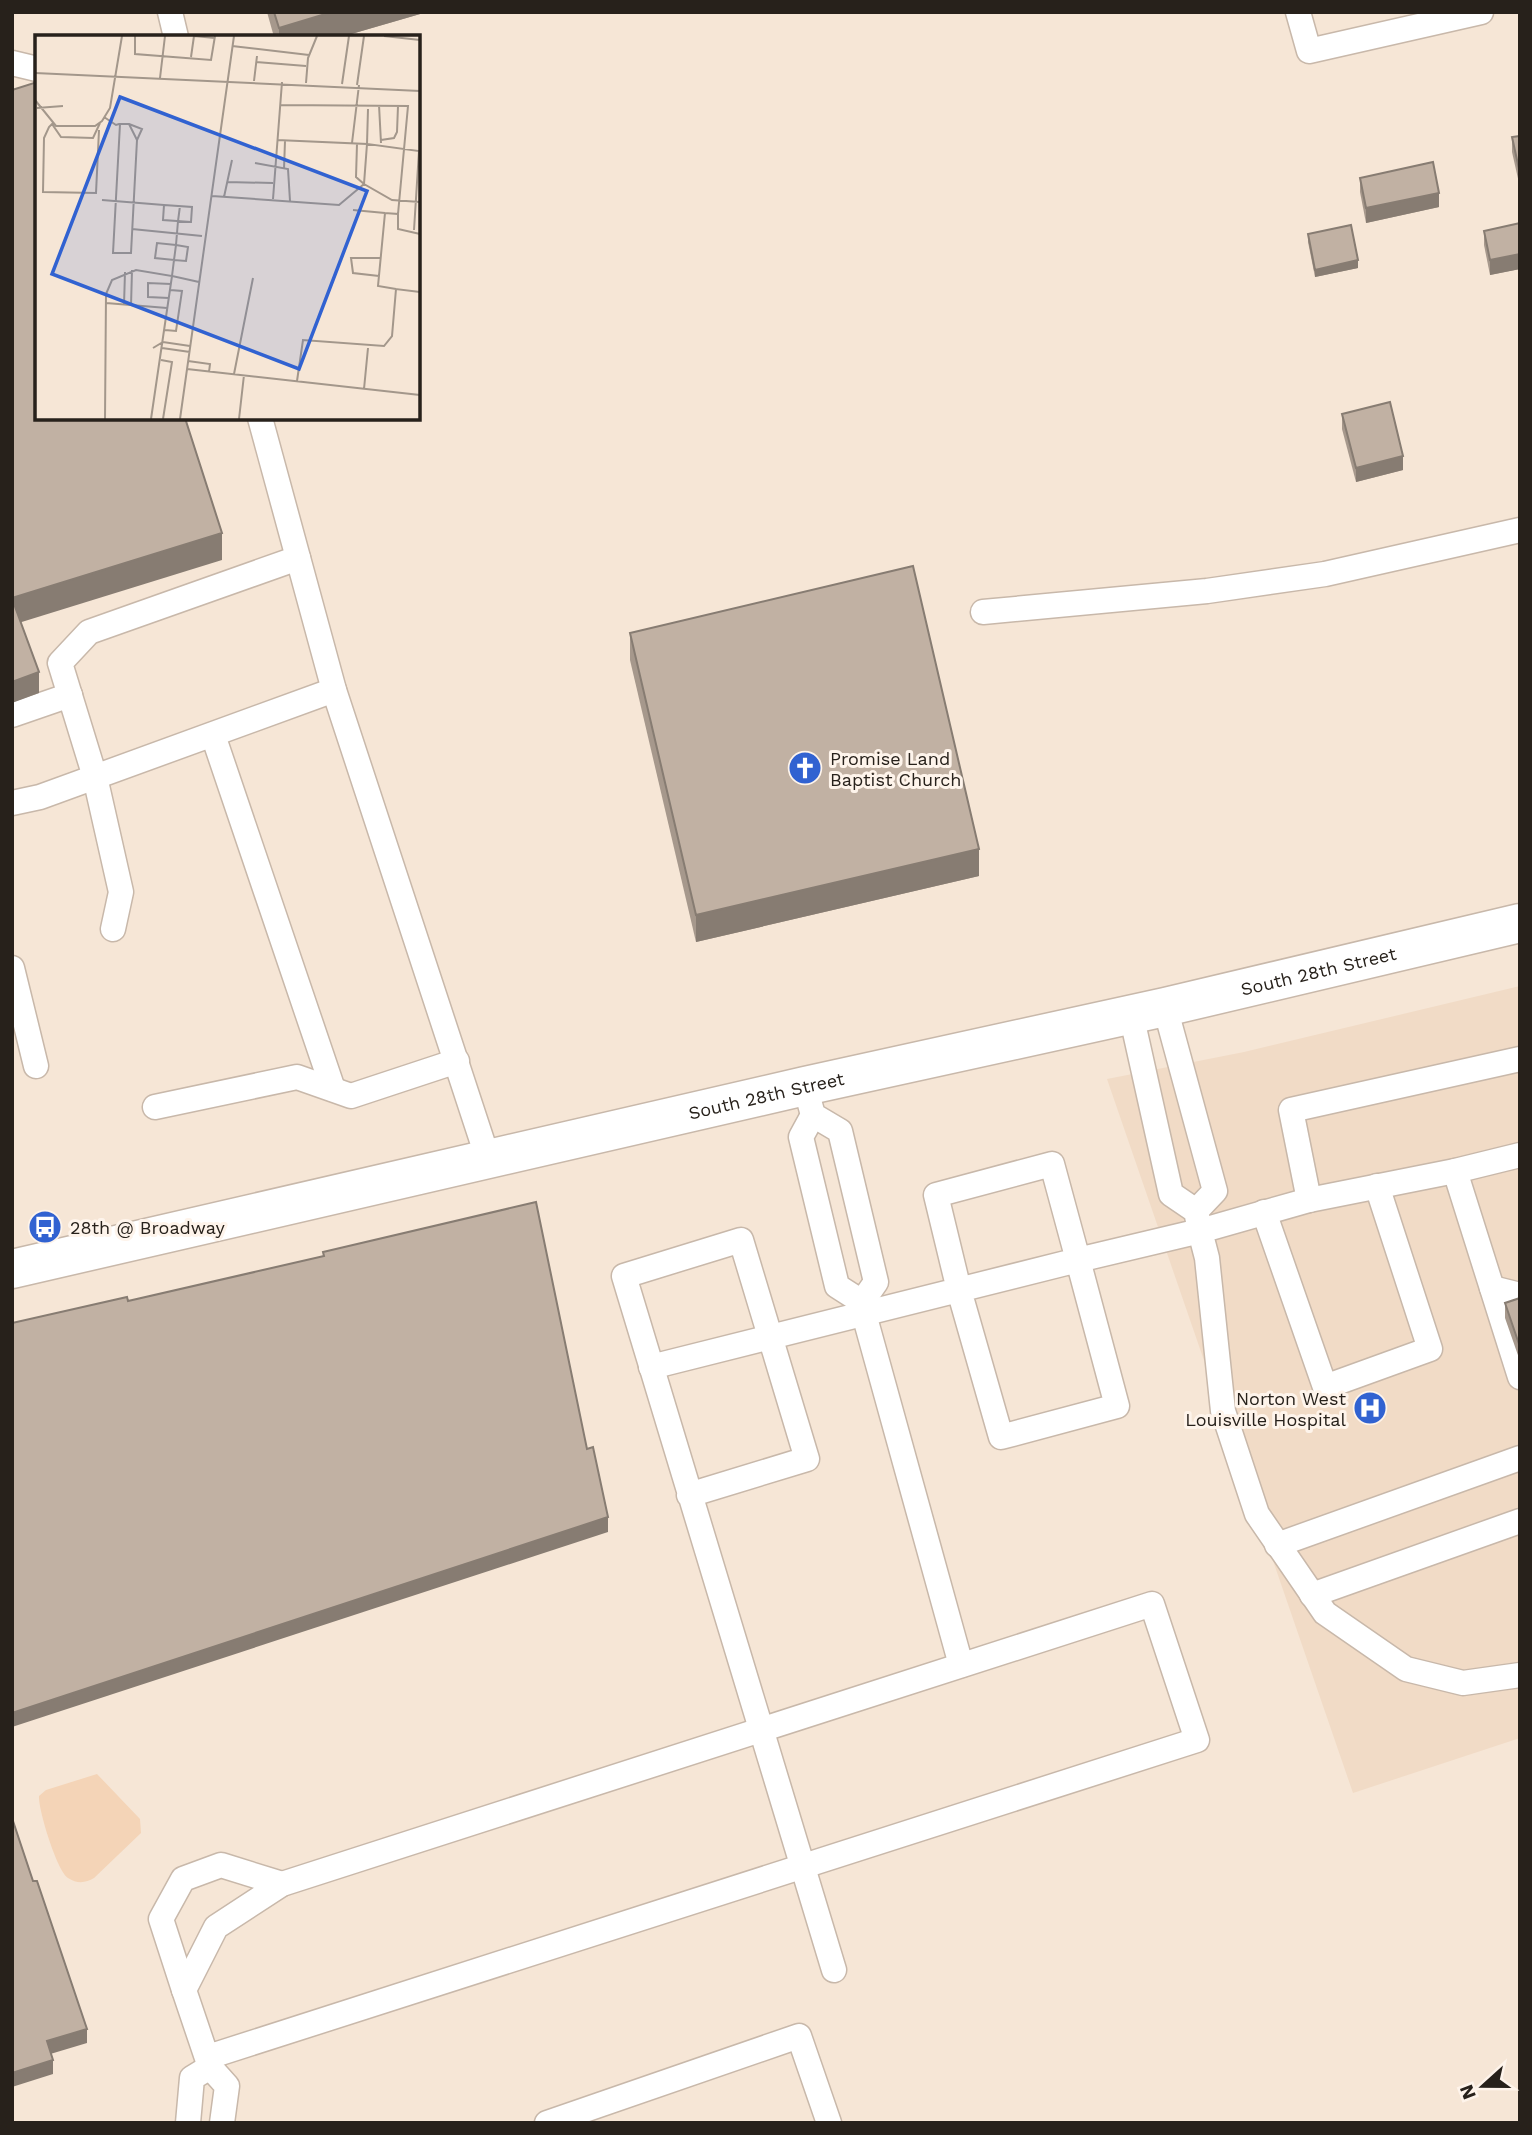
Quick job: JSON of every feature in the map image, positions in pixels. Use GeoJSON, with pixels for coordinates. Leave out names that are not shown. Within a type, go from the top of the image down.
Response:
{"type":"FeatureCollection","features":[{"type":"Feature","properties":{"kind":"street","name":"South 28th Street"},"geometry":{"type":"LineString","coordinates":[[12,1269],[488,1159],[809,1101],[1148,1011],[1520,923]]}},
{"type":"Feature","properties":{"kind":"lane"},"geometry":{"type":"LineString","coordinates":[[170,12],[176,35]]}},
{"type":"Feature","properties":{"kind":"lane"},"geometry":{"type":"LineString","coordinates":[[1298,12],[1308,51],[1481,12]]}},
{"type":"Feature","properties":{"kind":"lane"},"geometry":{"type":"LineString","coordinates":[[12,63],[35,69]]}},
{"type":"Feature","properties":{"kind":"lane"},"geometry":{"type":"LineString","coordinates":[[261,420],[334,690],[488,1159]]}},
{"type":"Feature","properties":{"kind":"lane"},"geometry":{"type":"LineString","coordinates":[[983,612],[1207,591],[1325,575],[1520,530]]}},
{"type":"Feature","properties":{"kind":"lane"},"geometry":{"type":"LineString","coordinates":[[113,929],[121,892],[95,777],[60,663],[89,632],[298,558]]}},
{"type":"Feature","properties":{"kind":"lane"},"geometry":{"type":"LineString","coordinates":[[12,803],[40,797],[334,690]]}},
{"type":"Feature","properties":{"kind":"lane"},"geometry":{"type":"LineString","coordinates":[[12,715],[70,695]]}},
{"type":"Feature","properties":{"kind":"lane"},"geometry":{"type":"LineString","coordinates":[[213,735],[333,1089]]}},
{"type":"Feature","properties":{"kind":"lane"},"geometry":{"type":"LineString","coordinates":[[12,968],[36,1066]]}},
{"type":"Feature","properties":{"kind":"lane"},"geometry":{"type":"LineString","coordinates":[[1148,1011],[1171,1194],[1198,1221],[1207,1258],[1223,1411],[1256,1514],[1325,1613],[1406,1669],[1463,1683],[1520,1675]]}},
{"type":"Feature","properties":{"kind":"lane"},"geometry":{"type":"LineString","coordinates":[[1148,1011],[1214,1191],[1198,1221]]}},
{"type":"Feature","properties":{"kind":"lane"},"geometry":{"type":"LineString","coordinates":[[1309,1200],[1291,1110],[1520,1059]]}},
{"type":"Feature","properties":{"kind":"lane"},"geometry":{"type":"LineString","coordinates":[[155,1107],[297,1077],[351,1096],[457,1061]]}},
{"type":"Feature","properties":{"kind":"lane"},"geometry":{"type":"LineString","coordinates":[[809,1101],[840,1131],[876,1282],[863,1308]]}},
{"type":"Feature","properties":{"kind":"lane"},"geometry":{"type":"LineString","coordinates":[[809,1101],[801,1137],[837,1286],[863,1308],[961,1665]]}},
{"type":"Feature","properties":{"kind":"lane"},"geometry":{"type":"LineString","coordinates":[[651,1367],[771,1338],[863,1308],[959,1290],[1078,1260],[1198,1221],[1264,1212],[1520,1155]]}},
{"type":"Feature","properties":{"kind":"lane"},"geometry":{"type":"LineString","coordinates":[[1052,1164],[1078,1260],[1117,1406],[1001,1437],[959,1290],[936,1195],[1052,1164]]}},
{"type":"Feature","properties":{"kind":"lane"},"geometry":{"type":"LineString","coordinates":[[1455,1171],[1520,1377]]}},
{"type":"Feature","properties":{"kind":"lane"},"geometry":{"type":"LineString","coordinates":[[1264,1212],[1325,1387],[1430,1349],[1377,1186]]}},
{"type":"Feature","properties":{"kind":"lane"},"geometry":{"type":"LineString","coordinates":[[689,1494],[807,1459],[741,1240],[624,1276],[689,1494],[834,1970]]}},
{"type":"Feature","properties":{"kind":"lane"},"geometry":{"type":"LineString","coordinates":[[1492,1288],[1520,1295]]}},
{"type":"Feature","properties":{"kind":"lane"},"geometry":{"type":"LineString","coordinates":[[1277,1545],[1520,1458]]}},
{"type":"Feature","properties":{"kind":"lane"},"geometry":{"type":"LineString","coordinates":[[1312,1595],[1520,1521]]}},
{"type":"Feature","properties":{"kind":"lane"},"geometry":{"type":"LineString","coordinates":[[184,1990],[216,1927],[282,1884],[1152,1604],[1197,1740],[209,2062],[192,2078],[188,2123]]}},
{"type":"Feature","properties":{"kind":"lane"},"geometry":{"type":"LineString","coordinates":[[222,2123],[227,2086],[209,2062],[161,1919],[183,1879],[221,1866],[282,1884]]}},
{"type":"Feature","properties":{"kind":"lane"},"geometry":{"type":"LineString","coordinates":[[547,2123],[799,2036],[829,2123]]}},
{"type":"Feature","properties":{"kind":"shaded area","name":"Norton West Louisville Hospital"},"geometry":{"type":"Polygon","coordinates":[[[1520,986],[1520,1738],[1353,1793],[1107,1079],[1244,1052],[1520,986]]]}},
{"type":"Feature","properties":{"kind":"shaded area"},"geometry":{"type":"Polygon","coordinates":[[[97,1774],[140,1819],[141,1833],[94,1878],[78,1882],[68,1878],[59,1864],[45,1826],[39,1796],[46,1790],[97,1774]]]}},
{"type":"Feature","properties":{"kind":"building"},"geometry":{"type":"Polygon","coordinates":[[[274,12],[332,12],[279,28],[274,12]]]}},
{"type":"Feature","properties":{"kind":"building"},"geometry":{"type":"Polygon","coordinates":[[[35,83],[35,420],[186,420],[222,533],[12,598],[12,90],[35,83]]]}},
{"type":"Feature","properties":{"kind":"building"},"geometry":{"type":"Polygon","coordinates":[[[1520,136],[1520,169],[1519,169],[1512,137],[1520,136]]]}},
{"type":"Feature","properties":{"kind":"building"},"geometry":{"type":"Polygon","coordinates":[[[1433,162],[1439,193],[1366,208],[1360,178],[1433,162]]]}},
{"type":"Feature","properties":{"kind":"building"},"geometry":{"type":"Polygon","coordinates":[[[1520,223],[1520,254],[1490,260],[1484,231],[1520,223]]]}},
{"type":"Feature","properties":{"kind":"building"},"geometry":{"type":"Polygon","coordinates":[[[1351,225],[1358,260],[1315,270],[1308,234],[1351,225]]]}},
{"type":"Feature","properties":{"kind":"building"},"geometry":{"type":"Polygon","coordinates":[[[1390,402],[1403,456],[1356,468],[1342,414],[1390,402]]]}},
{"type":"Feature","properties":{"kind":"building","name":"Promise Land Baptist Church"},"geometry":{"type":"Polygon","coordinates":[[[913,566],[979,849],[696,915],[630,633],[913,566]]]}},
{"type":"Feature","properties":{"kind":"building"},"geometry":{"type":"Polygon","coordinates":[[[12,604],[39,672],[12,682],[12,604]]]}},
{"type":"Feature","properties":{"kind":"building"},"geometry":{"type":"Polygon","coordinates":[[[536,1202],[587,1449],[593,1447],[608,1517],[12,1713],[12,1323],[127,1297],[128,1301],[324,1256],[323,1252],[536,1202]]]}},
{"type":"Feature","properties":{"kind":"building"},"geometry":{"type":"Polygon","coordinates":[[[1520,1298],[1520,1347],[1505,1303],[1520,1298]]]}},
{"type":"Feature","properties":{"kind":"building"},"geometry":{"type":"Polygon","coordinates":[[[12,1818],[33,1881],[37,1881],[87,2029],[47,2041],[53,2060],[12,2073],[12,1818]]]}},
{"type":"Feature","properties":{"kind":"place","name":"Promise Land Baptist Church"},"geometry":{"type":"Point","coordinates":[805,768]}},
{"type":"Feature","properties":{"kind":"place","name":"28th @ Broadway"},"geometry":{"type":"Point","coordinates":[45,1227]}},
{"type":"Feature","properties":{"kind":"place","name":"Norton West Louisville Hospital"},"geometry":{"type":"Point","coordinates":[1370,1408]}}]}
